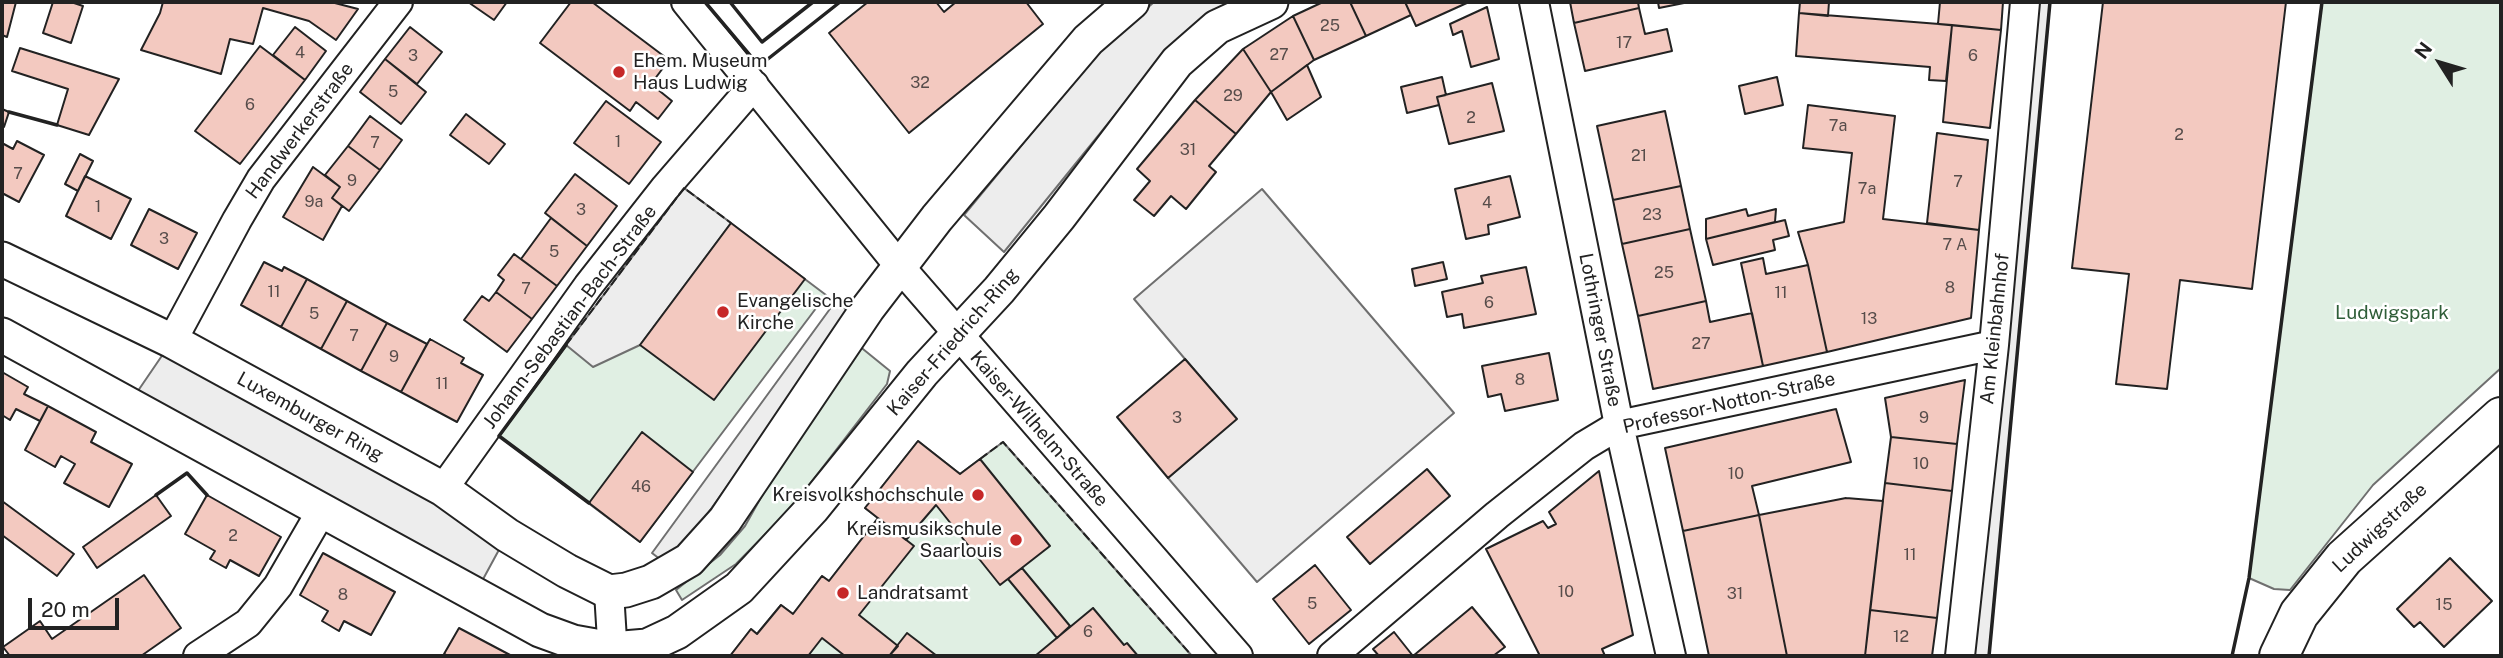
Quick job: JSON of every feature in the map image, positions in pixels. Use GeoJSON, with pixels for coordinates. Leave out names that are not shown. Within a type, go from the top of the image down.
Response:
{"type":"FeatureCollection","features":[{"type":"Feature","properties":{"kind":"main road","name":"Ludwigstraße"},"geometry":{"type":"LineString","coordinates":[[2279,656],[2299,614],[2344,558],[2498,424]]}},
{"type":"Feature","properties":{"kind":"street","name":"Handwerkerstraße"},"geometry":{"type":"LineString","coordinates":[[172,341],[261,179],[398,2]]}},
{"type":"Feature","properties":{"kind":"street","name":"Kaiser-Wilhelm-Straße"},"geometry":{"type":"LineString","coordinates":[[686,2],[957,335],[1238,656]]}},
{"type":"Feature","properties":{"kind":"street"},"geometry":{"type":"LineString","coordinates":[[2,335],[540,630],[612,652],[609,592],[651,582],[690,560],[725,520],[868,308],[937,218],[1088,40],[1132,2]]}},
{"type":"Feature","properties":{"kind":"street","name":"Kaiser-Friedrich-Ring"},"geometry":{"type":"LineString","coordinates":[[612,652],[647,646],[677,632],[739,588],[812,509],[912,386],[999,290],[1059,218],[1177,62],[1217,27],[1270,2]]}},
{"type":"Feature","properties":{"kind":"street","name":"Lothringer Straße"},"geometry":{"type":"LineString","coordinates":[[1534,2],[1619,425],[1671,656]]}},
{"type":"Feature","properties":{"kind":"street","name":"Am Kleinbahnhof"},"geometry":{"type":"LineString","coordinates":[[1960,656],[1994,345],[2025,2]]}},
{"type":"Feature","properties":{"kind":"street","name":"Johann-Sebastian-Bach-Straße"},"geometry":{"type":"LineString","coordinates":[[443,489],[588,286],[666,188],[754,85]]}},
{"type":"Feature","properties":{"kind":"street","name":"Luxemburger Ring"},"geometry":{"type":"LineString","coordinates":[[2,259],[172,341],[443,489],[507,535],[609,592]]}},
{"type":"Feature","properties":{"kind":"street","name":"Professor-Notton-Straße"},"geometry":{"type":"LineString","coordinates":[[1332,656],[1507,507],[1584,446],[1619,425],[1994,345]]}},
{"type":"Feature","properties":{"kind":"street"},"geometry":{"type":"LineString","coordinates":[[198,656],[248,623],[278,586],[322,510]]}},
{"type":"Feature","properties":{"kind":"green space","name":"Ludwigspark"},"geometry":{"type":"Polygon","coordinates":[[[2322,2],[2501,2],[2501,368],[2373,485],[2290,590],[2274,589],[2249,578],[2322,2]]]}},
{"type":"Feature","properties":{"kind":"green space"},"geometry":{"type":"Polygon","coordinates":[[[684,188],[826,295],[640,542],[499,436],[684,188]]]}},
{"type":"Feature","properties":{"kind":"green space"},"geometry":{"type":"Polygon","coordinates":[[[858,345],[890,371],[887,384],[792,507],[736,564],[682,600],[676,590],[720,555],[745,526],[797,433],[858,345]]]}},
{"type":"Feature","properties":{"kind":"green space"},"geometry":{"type":"Polygon","coordinates":[[[918,441],[960,474],[1003,442],[1192,656],[730,656],[751,629],[757,634],[781,605],[793,614],[822,576],[829,581],[878,518],[865,508],[918,441]]]}},
{"type":"Feature","properties":{"kind":"shaded area"},"geometry":{"type":"Polygon","coordinates":[[[1154,2],[1240,2],[1166,52],[1004,252],[964,215],[1100,50],[1154,2]]]}},
{"type":"Feature","properties":{"kind":"shaded area"},"geometry":{"type":"Polygon","coordinates":[[[2025,2],[2050,2],[1989,656],[1960,656],[2025,2]]]}},
{"type":"Feature","properties":{"kind":"shaded area"},"geometry":{"type":"Polygon","coordinates":[[[684,188],[731,223],[640,345],[593,367],[566,345],[684,188]]]}},
{"type":"Feature","properties":{"kind":"shaded area"},"geometry":{"type":"Polygon","coordinates":[[[1262,189],[1454,413],[1257,582],[1168,478],[1236,419],[1134,299],[1262,189]]]}},
{"type":"Feature","properties":{"kind":"shaded area"},"geometry":{"type":"Polygon","coordinates":[[[835,302],[850,312],[670,567],[652,553],[835,302]]]}},
{"type":"Feature","properties":{"kind":"shaded area"},"geometry":{"type":"Polygon","coordinates":[[[172,341],[507,535],[475,594],[129,404],[172,341]]]}},
{"type":"Feature","properties":{"kind":"building"},"geometry":{"type":"Polygon","coordinates":[[[2,2],[16,2],[7,37],[2,35],[2,2]]]}},
{"type":"Feature","properties":{"kind":"building"},"geometry":{"type":"Polygon","coordinates":[[[53,2],[71,2],[83,6],[71,43],[43,33],[53,2]]]}},
{"type":"Feature","properties":{"kind":"building"},"geometry":{"type":"Polygon","coordinates":[[[163,2],[331,2],[358,9],[336,40],[309,21],[263,8],[253,44],[230,39],[221,74],[141,50],[163,2]]]}},
{"type":"Feature","properties":{"kind":"building"},"geometry":{"type":"Polygon","coordinates":[[[468,2],[507,2],[494,20],[468,2]]]}},
{"type":"Feature","properties":{"kind":"building","name":"Ehem. Museum Haus Ludwig"},"geometry":{"type":"Polygon","coordinates":[[[571,2],[592,2],[669,60],[651,84],[672,101],[658,119],[636,102],[630,111],[540,43],[571,2]]]}},
{"type":"Feature","properties":{"kind":"building"},"geometry":{"type":"Polygon","coordinates":[[[868,2],[936,2],[944,12],[956,2],[1026,2],[1043,24],[909,133],[829,33],[868,2]]]}},
{"type":"Feature","properties":{"kind":"building"},"geometry":{"type":"Polygon","coordinates":[[[1323,2],[1350,2],[1366,36],[1314,60],[1293,16],[1323,2]]]}},
{"type":"Feature","properties":{"kind":"building"},"geometry":{"type":"Polygon","coordinates":[[[1350,2],[1405,2],[1411,15],[1366,36],[1350,2]]]}},
{"type":"Feature","properties":{"kind":"building"},"geometry":{"type":"Polygon","coordinates":[[[1405,2],[1469,2],[1416,26],[1405,2]]]}},
{"type":"Feature","properties":{"kind":"building"},"geometry":{"type":"Polygon","coordinates":[[[1570,2],[1638,2],[1639,8],[1574,23],[1570,2]]]}},
{"type":"Feature","properties":{"kind":"building"},"geometry":{"type":"Polygon","coordinates":[[[1658,2],[1689,2],[1659,8],[1658,2]]]}},
{"type":"Feature","properties":{"kind":"building"},"geometry":{"type":"Polygon","coordinates":[[[1800,2],[1829,2],[1828,16],[1799,13],[1800,2]]]}},
{"type":"Feature","properties":{"kind":"building"},"geometry":{"type":"Polygon","coordinates":[[[1940,2],[2003,2],[2001,30],[1938,24],[1940,2]]]}},
{"type":"Feature","properties":{"kind":"building"},"geometry":{"type":"Polygon","coordinates":[[[2103,2],[2286,2],[2252,289],[2180,280],[2167,389],[2116,384],[2129,274],[2072,268],[2103,2]]]}},
{"type":"Feature","properties":{"kind":"building"},"geometry":{"type":"Polygon","coordinates":[[[1487,7],[1499,59],[1471,67],[1462,31],[1453,35],[1450,24],[1487,7]]]}},
{"type":"Feature","properties":{"kind":"building"},"geometry":{"type":"Polygon","coordinates":[[[1639,8],[1645,34],[1667,29],[1672,51],[1585,71],[1574,23],[1639,8]]]}},
{"type":"Feature","properties":{"kind":"building"},"geometry":{"type":"Polygon","coordinates":[[[1799,13],[1952,25],[1946,81],[1929,80],[1930,67],[1796,56],[1799,13]]]}},
{"type":"Feature","properties":{"kind":"building"},"geometry":{"type":"Polygon","coordinates":[[[1293,16],[1314,60],[1271,92],[1243,49],[1293,16]]]}},
{"type":"Feature","properties":{"kind":"building"},"geometry":{"type":"Polygon","coordinates":[[[1952,25],[2001,30],[1990,128],[1943,122],[1952,25]]]}},
{"type":"Feature","properties":{"kind":"building"},"geometry":{"type":"Polygon","coordinates":[[[295,27],[326,51],[305,80],[273,55],[295,27]]]}},
{"type":"Feature","properties":{"kind":"building"},"geometry":{"type":"Polygon","coordinates":[[[410,27],[442,52],[417,84],[385,59],[410,27]]]}},
{"type":"Feature","properties":{"kind":"building"},"geometry":{"type":"Polygon","coordinates":[[[260,46],[305,80],[240,164],[195,131],[260,46]]]}},
{"type":"Feature","properties":{"kind":"building"},"geometry":{"type":"Polygon","coordinates":[[[20,48],[119,79],[89,135],[57,125],[68,89],[12,71],[20,48]]]}},
{"type":"Feature","properties":{"kind":"building"},"geometry":{"type":"Polygon","coordinates":[[[1243,49],[1271,92],[1236,134],[1195,100],[1243,49]]]}},
{"type":"Feature","properties":{"kind":"building"},"geometry":{"type":"Polygon","coordinates":[[[385,59],[426,92],[401,124],[360,92],[385,59]]]}},
{"type":"Feature","properties":{"kind":"building"},"geometry":{"type":"Polygon","coordinates":[[[1307,65],[1321,97],[1287,120],[1271,92],[1307,65]]]}},
{"type":"Feature","properties":{"kind":"building"},"geometry":{"type":"Polygon","coordinates":[[[1442,77],[1446,95],[1437,97],[1439,105],[1407,113],[1401,87],[1442,77]]]}},
{"type":"Feature","properties":{"kind":"building"},"geometry":{"type":"Polygon","coordinates":[[[1777,77],[1783,105],[1745,114],[1739,86],[1777,77]]]}},
{"type":"Feature","properties":{"kind":"building"},"geometry":{"type":"Polygon","coordinates":[[[1492,83],[1504,131],[1449,144],[1437,97],[1492,83]]]}},
{"type":"Feature","properties":{"kind":"building"},"geometry":{"type":"Polygon","coordinates":[[[1195,100],[1236,134],[1209,166],[1216,172],[1186,209],[1171,196],[1154,216],[1134,200],[1150,181],[1137,169],[1195,100]]]}},
{"type":"Feature","properties":{"kind":"building"},"geometry":{"type":"Polygon","coordinates":[[[606,101],[661,142],[629,184],[574,143],[606,101]]]}},
{"type":"Feature","properties":{"kind":"building"},"geometry":{"type":"Polygon","coordinates":[[[1808,105],[1895,116],[1883,219],[1979,230],[1971,318],[1827,352],[1798,232],[1844,222],[1852,153],[1803,148],[1808,105]]]}},
{"type":"Feature","properties":{"kind":"building"},"geometry":{"type":"Polygon","coordinates":[[[2,109],[9,112],[4,127],[2,127],[2,109]]]}},
{"type":"Feature","properties":{"kind":"building"},"geometry":{"type":"Polygon","coordinates":[[[1665,111],[1681,186],[1613,200],[1597,126],[1665,111]]]}},
{"type":"Feature","properties":{"kind":"building"},"geometry":{"type":"Polygon","coordinates":[[[466,114],[505,144],[489,164],[450,135],[466,114]]]}},
{"type":"Feature","properties":{"kind":"building"},"geometry":{"type":"Polygon","coordinates":[[[370,116],[402,140],[380,170],[348,146],[370,116]]]}},
{"type":"Feature","properties":{"kind":"building"},"geometry":{"type":"Polygon","coordinates":[[[1937,133],[1988,140],[1979,230],[1927,223],[1937,133]]]}},
{"type":"Feature","properties":{"kind":"building"},"geometry":{"type":"Polygon","coordinates":[[[17,141],[44,155],[19,202],[2,193],[2,143],[13,149],[17,141]]]}},
{"type":"Feature","properties":{"kind":"building"},"geometry":{"type":"Polygon","coordinates":[[[348,146],[380,170],[349,211],[332,198],[340,187],[325,175],[348,146]]]}},
{"type":"Feature","properties":{"kind":"building"},"geometry":{"type":"Polygon","coordinates":[[[80,154],[93,161],[78,191],[65,184],[80,154]]]}},
{"type":"Feature","properties":{"kind":"building"},"geometry":{"type":"Polygon","coordinates":[[[313,167],[340,187],[332,198],[342,206],[323,240],[283,217],[313,167]]]}},
{"type":"Feature","properties":{"kind":"building"},"geometry":{"type":"Polygon","coordinates":[[[575,174],[617,206],[587,246],[545,213],[575,174]]]}},
{"type":"Feature","properties":{"kind":"building"},"geometry":{"type":"Polygon","coordinates":[[[85,176],[131,199],[111,239],[66,216],[85,176]]]}},
{"type":"Feature","properties":{"kind":"building"},"geometry":{"type":"Polygon","coordinates":[[[1510,176],[1520,217],[1488,225],[1489,234],[1466,239],[1455,189],[1510,176]]]}},
{"type":"Feature","properties":{"kind":"building"},"geometry":{"type":"Polygon","coordinates":[[[1681,186],[1690,229],[1622,244],[1613,200],[1681,186]]]}},
{"type":"Feature","properties":{"kind":"building"},"geometry":{"type":"Polygon","coordinates":[[[149,209],[197,233],[178,269],[131,245],[149,209]]]}},
{"type":"Feature","properties":{"kind":"building"},"geometry":{"type":"Polygon","coordinates":[[[1746,209],[1748,216],[1776,209],[1775,222],[1706,239],[1706,219],[1746,209]]]}},
{"type":"Feature","properties":{"kind":"building"},"geometry":{"type":"Polygon","coordinates":[[[551,218],[587,246],[557,286],[521,259],[551,218]]]}},
{"type":"Feature","properties":{"kind":"building"},"geometry":{"type":"Polygon","coordinates":[[[1785,220],[1789,236],[1773,240],[1775,250],[1713,265],[1706,239],[1785,220]]]}},
{"type":"Feature","properties":{"kind":"building","name":"Evangelische Kirche"},"geometry":{"type":"Polygon","coordinates":[[[731,223],[805,279],[714,400],[640,345],[731,223]]]}},
{"type":"Feature","properties":{"kind":"building"},"geometry":{"type":"Polygon","coordinates":[[[1690,229],[1706,301],[1638,316],[1622,244],[1690,229]]]}},
{"type":"Feature","properties":{"kind":"building"},"geometry":{"type":"Polygon","coordinates":[[[514,254],[557,286],[532,319],[496,292],[504,280],[498,275],[514,254]]]}},
{"type":"Feature","properties":{"kind":"building"},"geometry":{"type":"Polygon","coordinates":[[[1763,258],[1766,274],[1808,265],[1827,352],[1763,366],[1741,263],[1763,258]]]}},
{"type":"Feature","properties":{"kind":"building"},"geometry":{"type":"Polygon","coordinates":[[[264,262],[282,271],[284,267],[307,279],[281,327],[241,305],[264,262]]]}},
{"type":"Feature","properties":{"kind":"building"},"geometry":{"type":"Polygon","coordinates":[[[1443,262],[1447,279],[1415,286],[1412,269],[1443,262]]]}},
{"type":"Feature","properties":{"kind":"building"},"geometry":{"type":"Polygon","coordinates":[[[1526,267],[1536,314],[1464,328],[1462,314],[1447,317],[1442,292],[1483,283],[1481,276],[1526,267]]]}},
{"type":"Feature","properties":{"kind":"building"},"geometry":{"type":"Polygon","coordinates":[[[307,279],[347,301],[321,349],[281,327],[307,279]]]}},
{"type":"Feature","properties":{"kind":"building"},"geometry":{"type":"Polygon","coordinates":[[[496,292],[532,319],[507,352],[464,320],[482,296],[489,301],[496,292]]]}},
{"type":"Feature","properties":{"kind":"building"},"geometry":{"type":"Polygon","coordinates":[[[347,301],[387,323],[361,371],[321,349],[347,301]]]}},
{"type":"Feature","properties":{"kind":"building"},"geometry":{"type":"Polygon","coordinates":[[[1706,301],[1710,322],[1752,313],[1763,366],[1653,389],[1638,316],[1706,301]]]}},
{"type":"Feature","properties":{"kind":"building"},"geometry":{"type":"Polygon","coordinates":[[[387,323],[427,344],[401,392],[361,371],[387,323]]]}},
{"type":"Feature","properties":{"kind":"building"},"geometry":{"type":"Polygon","coordinates":[[[430,339],[464,358],[461,363],[483,375],[457,422],[401,392],[430,339]]]}},
{"type":"Feature","properties":{"kind":"building"},"geometry":{"type":"Polygon","coordinates":[[[1549,353],[1558,400],[1505,411],[1501,394],[1488,397],[1482,366],[1549,353]]]}},
{"type":"Feature","properties":{"kind":"building"},"geometry":{"type":"Polygon","coordinates":[[[1185,359],[1237,419],[1168,478],[1117,417],[1185,359]]]}},
{"type":"Feature","properties":{"kind":"building"},"geometry":{"type":"Polygon","coordinates":[[[2,372],[28,387],[24,394],[48,406],[40,421],[16,409],[10,420],[2,415],[2,372]]]}},
{"type":"Feature","properties":{"kind":"building"},"geometry":{"type":"Polygon","coordinates":[[[1965,380],[1957,444],[1891,437],[1885,398],[1965,380]]]}},
{"type":"Feature","properties":{"kind":"building"},"geometry":{"type":"Polygon","coordinates":[[[48,406],[96,432],[91,442],[132,464],[109,507],[64,483],[75,464],[61,456],[55,467],[25,450],[48,406]]]}},
{"type":"Feature","properties":{"kind":"building"},"geometry":{"type":"Polygon","coordinates":[[[1836,409],[1851,462],[1752,486],[1759,515],[1683,531],[1665,448],[1836,409]]]}},
{"type":"Feature","properties":{"kind":"building"},"geometry":{"type":"Polygon","coordinates":[[[642,432],[693,472],[640,542],[589,503],[642,432]]]}},
{"type":"Feature","properties":{"kind":"building"},"geometry":{"type":"Polygon","coordinates":[[[1891,437],[1957,444],[1952,491],[1885,483],[1891,437]]]}},
{"type":"Feature","properties":{"kind":"building"},"geometry":{"type":"Polygon","coordinates":[[[918,441],[960,474],[980,459],[1050,546],[1000,585],[936,505],[906,540],[865,508],[918,441]]]}},
{"type":"Feature","properties":{"kind":"building"},"geometry":{"type":"Polygon","coordinates":[[[1427,469],[1450,496],[1370,564],[1347,537],[1427,469]]]}},
{"type":"Feature","properties":{"kind":"building"},"geometry":{"type":"Polygon","coordinates":[[[1599,471],[1633,635],[1602,649],[1605,656],[1540,656],[1486,549],[1543,521],[1548,528],[1556,524],[1549,512],[1599,471]]]}},
{"type":"Feature","properties":{"kind":"building"},"geometry":{"type":"Polygon","coordinates":[[[1885,483],[1952,491],[1937,618],[1870,610],[1885,483]]]}},
{"type":"Feature","properties":{"kind":"building"},"geometry":{"type":"Polygon","coordinates":[[[156,495],[171,516],[97,568],[83,547],[156,495]]]}},
{"type":"Feature","properties":{"kind":"building"},"geometry":{"type":"Polygon","coordinates":[[[207,495],[281,537],[259,576],[230,560],[226,568],[210,559],[215,551],[185,534],[207,495]]]}},
{"type":"Feature","properties":{"kind":"building"},"geometry":{"type":"Polygon","coordinates":[[[1846,498],[1883,501],[1865,656],[1787,656],[1759,515],[1846,498]]]}},
{"type":"Feature","properties":{"kind":"building"},"geometry":{"type":"Polygon","coordinates":[[[2,501],[74,554],[57,576],[2,535],[2,501]]]}},
{"type":"Feature","properties":{"kind":"building"},"geometry":{"type":"Polygon","coordinates":[[[1759,515],[1787,656],[1709,656],[1683,531],[1759,515]]]}},
{"type":"Feature","properties":{"kind":"building","name":"Landratsamt"},"geometry":{"type":"Polygon","coordinates":[[[878,518],[914,546],[859,615],[898,646],[889,656],[845,656],[822,638],[808,656],[730,656],[751,629],[757,634],[781,605],[793,614],[822,576],[829,581],[878,518]]]}},
{"type":"Feature","properties":{"kind":"building"},"geometry":{"type":"Polygon","coordinates":[[[323,553],[395,592],[371,635],[344,621],[339,631],[322,621],[328,611],[300,595],[323,553]]]}},
{"type":"Feature","properties":{"kind":"building"},"geometry":{"type":"Polygon","coordinates":[[[2450,558],[2492,601],[2444,647],[2420,622],[2414,627],[2397,609],[2450,558]]]}},
{"type":"Feature","properties":{"kind":"building"},"geometry":{"type":"Polygon","coordinates":[[[1315,565],[1351,610],[1309,644],[1273,599],[1315,565]]]}},
{"type":"Feature","properties":{"kind":"building"},"geometry":{"type":"Polygon","coordinates":[[[1022,568],[1070,626],[1057,638],[1008,579],[1022,568]]]}},
{"type":"Feature","properties":{"kind":"building"},"geometry":{"type":"Polygon","coordinates":[[[144,575],[181,628],[141,656],[10,656],[3,647],[40,621],[52,639],[144,575]]]}},
{"type":"Feature","properties":{"kind":"building"},"geometry":{"type":"Polygon","coordinates":[[[1472,607],[1505,647],[1493,656],[1413,656],[1472,607]]]}},
{"type":"Feature","properties":{"kind":"building"},"geometry":{"type":"Polygon","coordinates":[[[1093,608],[1124,645],[1127,643],[1138,656],[1035,656],[1093,608]]]}},
{"type":"Feature","properties":{"kind":"building"},"geometry":{"type":"Polygon","coordinates":[[[1870,610],[1937,618],[1932,656],[1865,656],[1870,610]]]}},
{"type":"Feature","properties":{"kind":"building"},"geometry":{"type":"Polygon","coordinates":[[[459,628],[512,656],[444,654],[459,628]]]}},
{"type":"Feature","properties":{"kind":"building"},"geometry":{"type":"Polygon","coordinates":[[[1394,632],[1413,656],[1379,656],[1373,649],[1394,632]]]}},
{"type":"Feature","properties":{"kind":"building"},"geometry":{"type":"Polygon","coordinates":[[[907,633],[937,656],[889,656],[907,633]]]}},
{"type":"Feature","properties":{"kind":"fence"},"geometry":{"type":"LineString","coordinates":[[566,345],[684,188],[731,223]]}},
{"type":"Feature","properties":{"kind":"fence"},"geometry":{"type":"LineString","coordinates":[[980,459],[1003,442],[1192,656]]}},
{"type":"Feature","properties":{"kind":"wall"},"geometry":{"type":"LineString","coordinates":[[705,2],[759,66],[840,2]]}},
{"type":"Feature","properties":{"kind":"wall"},"geometry":{"type":"LineString","coordinates":[[730,2],[762,42],[813,2]]}},
{"type":"Feature","properties":{"kind":"wall"},"geometry":{"type":"LineString","coordinates":[[1989,656],[2050,2]]}},
{"type":"Feature","properties":{"kind":"wall"},"geometry":{"type":"LineString","coordinates":[[2232,656],[2249,578],[2322,2]]}},
{"type":"Feature","properties":{"kind":"wall"},"geometry":{"type":"LineString","coordinates":[[9,112],[57,125]]}},
{"type":"Feature","properties":{"kind":"wall"},"geometry":{"type":"LineString","coordinates":[[566,345],[499,436],[589,503]]}},
{"type":"Feature","properties":{"kind":"wall"},"geometry":{"type":"LineString","coordinates":[[156,495],[187,473],[207,495]]}},
{"type":"Feature","properties":{"kind":"place","name":"Ehem. Museum Haus Ludwig"},"geometry":{"type":"Point","coordinates":[619,72]}},
{"type":"Feature","properties":{"kind":"place","name":"Evangelische Kirche"},"geometry":{"type":"Point","coordinates":[723,312]}},
{"type":"Feature","properties":{"kind":"place","name":"Kreisvolkshochschule"},"geometry":{"type":"Point","coordinates":[978,495]}},
{"type":"Feature","properties":{"kind":"place","name":"Kreismusikschule Saarlouis"},"geometry":{"type":"Point","coordinates":[1016,540]}},
{"type":"Feature","properties":{"kind":"place","name":"Landratsamt"},"geometry":{"type":"Point","coordinates":[843,593]}}]}
